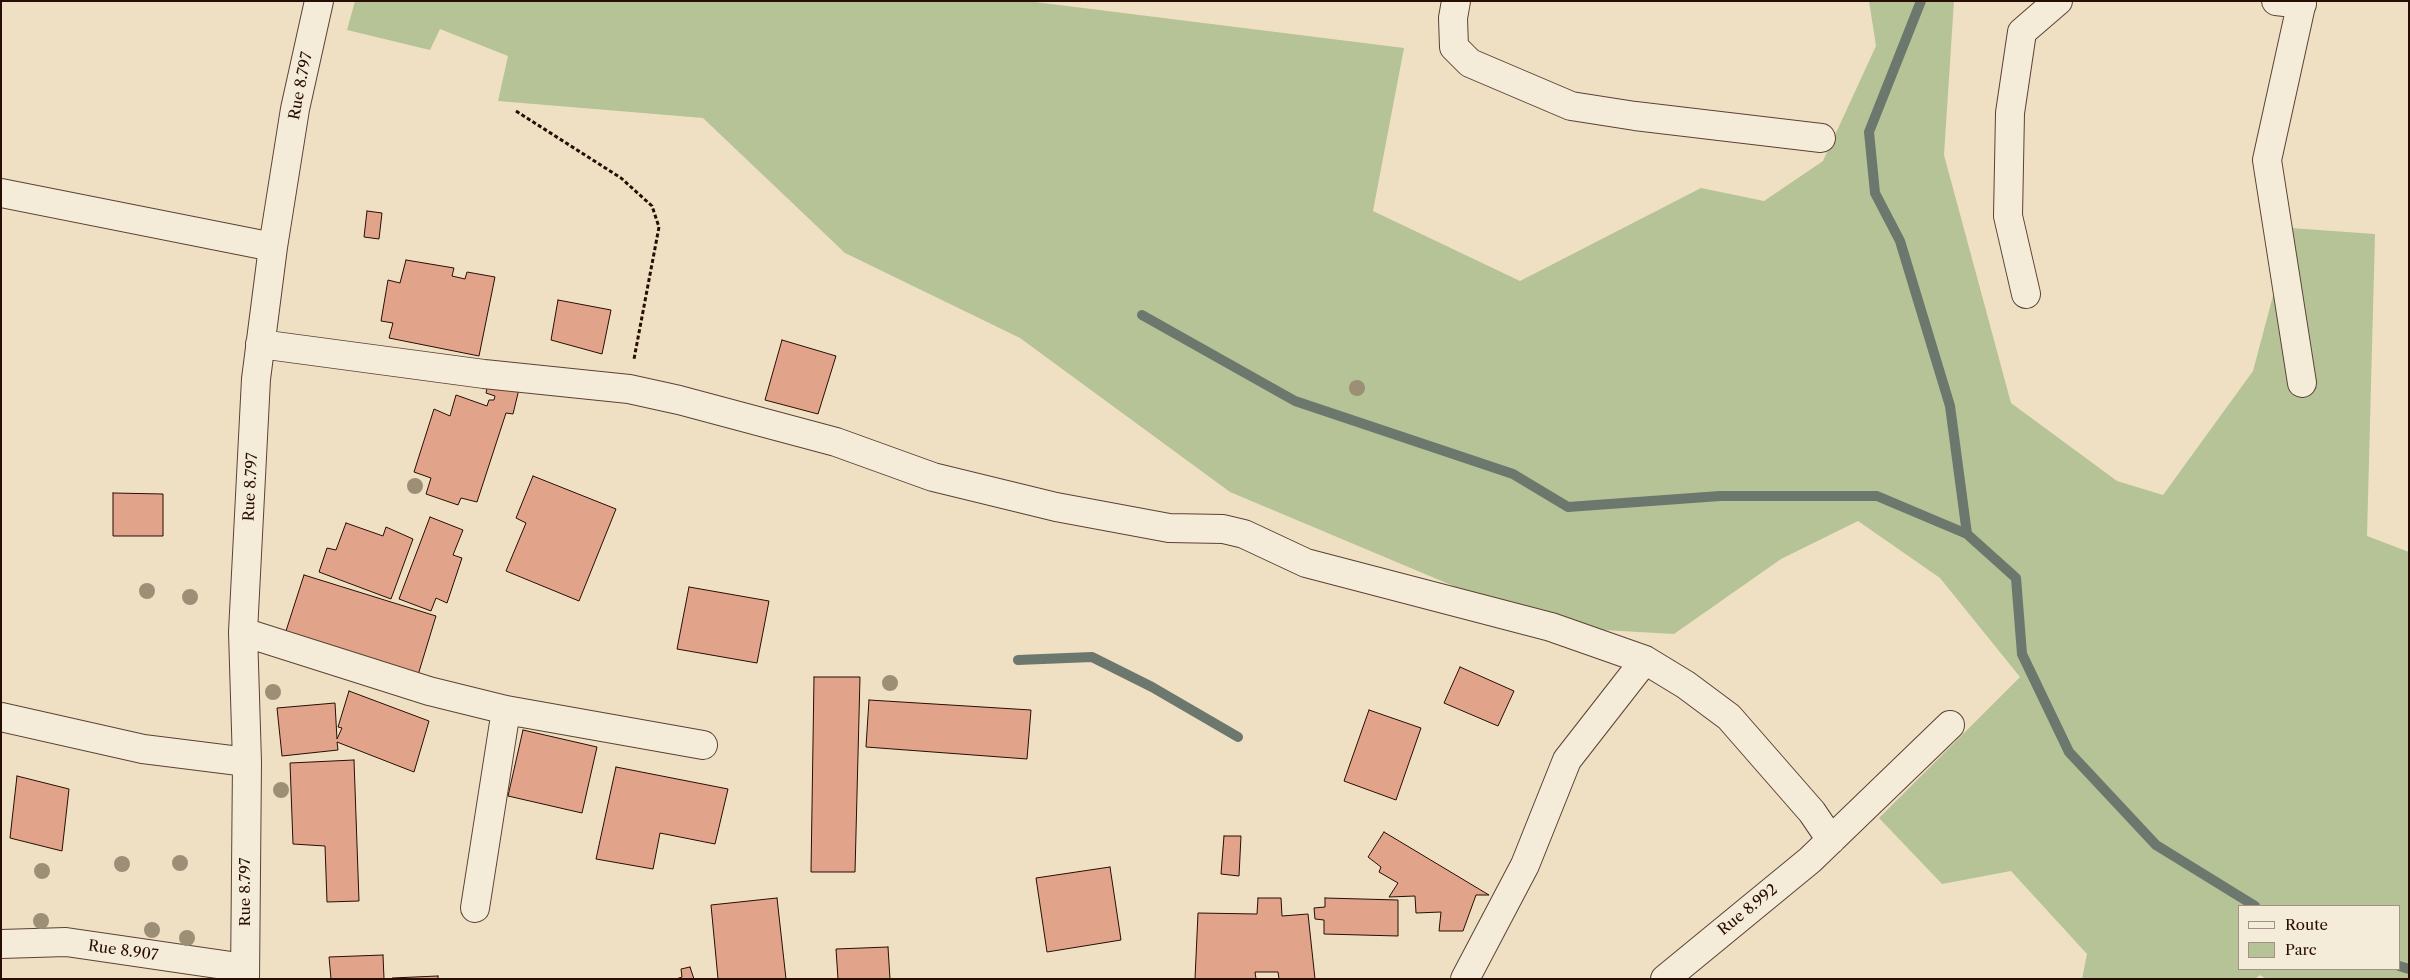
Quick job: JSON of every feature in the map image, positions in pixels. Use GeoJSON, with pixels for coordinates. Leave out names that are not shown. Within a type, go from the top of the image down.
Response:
{"type":"FeatureCollection","features":[{"type":"Feature","properties":{"kind":"street","name":"Rue 8.797"},"geometry":{"type":"LineString","coordinates":[[245,974],[247,762],[244,632],[256,379],[295,109],[319,1]]}},
{"type":"Feature","properties":{"kind":"street"},"geometry":{"type":"LineString","coordinates":[[1456,1],[1453,18],[1454,47],[1470,63],[1571,106],[1635,116],[1821,138]]}},
{"type":"Feature","properties":{"kind":"street"},"geometry":{"type":"LineString","coordinates":[[2026,294],[2008,216],[2010,113],[2022,32],[2058,1]]}},
{"type":"Feature","properties":{"kind":"street"},"geometry":{"type":"LineString","coordinates":[[2293,2],[2267,160],[2302,383]]}},
{"type":"Feature","properties":{"kind":"street"},"geometry":{"type":"LineString","coordinates":[[1,193],[274,247]]}},
{"type":"Feature","properties":{"kind":"street"},"geometry":{"type":"LineString","coordinates":[[260,344],[484,374],[629,389],[679,400],[836,442],[934,477],[1056,507],[1169,528],[1223,529],[1244,534],[1306,563],[1551,627],[1645,660],[1686,685],[1729,717],[1812,812],[1830,840]]}},
{"type":"Feature","properties":{"kind":"street"},"geometry":{"type":"LineString","coordinates":[[244,632],[429,691],[506,710],[703,745]]}},
{"type":"Feature","properties":{"kind":"street"},"geometry":{"type":"LineString","coordinates":[[1465,979],[1525,865],[1567,760],[1645,660]]}},
{"type":"Feature","properties":{"kind":"street"},"geometry":{"type":"LineString","coordinates":[[475,908],[506,710]]}},
{"type":"Feature","properties":{"kind":"street"},"geometry":{"type":"LineString","coordinates":[[1,717],[143,749],[247,762]]}},
{"type":"Feature","properties":{"kind":"street","name":"Rue 8.992"},"geometry":{"type":"LineString","coordinates":[[1665,979],[1810,860],[1950,725]]}},
{"type":"Feature","properties":{"kind":"street","name":"Rue 8.907"},"geometry":{"type":"LineString","coordinates":[[1,944],[66,942],[245,974]]}},
{"type":"Feature","properties":{"kind":"path"},"geometry":{"type":"LineString","coordinates":[[516,111],[621,178],[652,206],[658,227],[629,389]]}},
{"type":"Feature","properties":{"kind":"green space"},"geometry":{"type":"Polygon","coordinates":[[[355,1],[1027,1],[1404,48],[1373,211],[1520,281],[1701,188],[1764,201],[1823,161],[1876,46],[1869,1],[1954,1],[1944,155],[2011,403],[2117,481],[2163,495],[2253,371],[2291,228],[2375,234],[2367,536],[2409,552],[2409,979],[2266,979],[2260,975],[2255,979],[2082,979],[2087,954],[2011,871],[1942,884],[1879,818],[2020,677],[1940,578],[1858,521],[1781,559],[1674,634],[1551,627],[1230,492],[1020,338],[845,253],[703,118],[498,101],[508,56],[440,29],[430,50],[347,30],[355,1]]]}},
{"type":"Feature","properties":{"kind":"building"},"geometry":{"type":"Polygon","coordinates":[[[367,211],[382,213],[379,239],[364,237],[367,211]]]}},
{"type":"Feature","properties":{"kind":"building"},"geometry":{"type":"Polygon","coordinates":[[[406,260],[454,268],[452,276],[465,279],[467,272],[495,277],[479,356],[389,338],[393,323],[381,321],[388,280],[400,283],[406,260]]]}},
{"type":"Feature","properties":{"kind":"building"},"geometry":{"type":"Polygon","coordinates":[[[558,300],[611,310],[602,354],[551,340],[558,300]]]}},
{"type":"Feature","properties":{"kind":"building"},"geometry":{"type":"Polygon","coordinates":[[[782,340],[836,356],[818,414],[765,400],[782,340]]]}},
{"type":"Feature","properties":{"kind":"building"},"geometry":{"type":"Polygon","coordinates":[[[488,384],[519,389],[513,414],[506,413],[477,502],[461,498],[458,505],[426,494],[431,478],[414,472],[434,409],[450,416],[456,395],[487,406],[489,400],[494,400],[495,396],[486,393],[488,384]]]}},
{"type":"Feature","properties":{"kind":"building"},"geometry":{"type":"Polygon","coordinates":[[[533,476],[616,509],[579,601],[506,571],[526,523],[516,518],[533,476]]]}},
{"type":"Feature","properties":{"kind":"building"},"geometry":{"type":"Polygon","coordinates":[[[113,493],[163,494],[163,536],[113,536],[113,493]]]}},
{"type":"Feature","properties":{"kind":"building"},"geometry":{"type":"Polygon","coordinates":[[[430,517],[463,530],[453,555],[462,558],[447,603],[436,598],[431,611],[399,599],[430,517]]]}},
{"type":"Feature","properties":{"kind":"building"},"geometry":{"type":"Polygon","coordinates":[[[346,523],[383,536],[386,527],[413,539],[391,599],[319,572],[327,548],[336,550],[346,523]]]}},
{"type":"Feature","properties":{"kind":"building"},"geometry":{"type":"Polygon","coordinates":[[[304,575],[436,616],[418,675],[285,634],[304,575]]]}},
{"type":"Feature","properties":{"kind":"building"},"geometry":{"type":"Polygon","coordinates":[[[689,587],[769,601],[757,663],[677,649],[689,587]]]}},
{"type":"Feature","properties":{"kind":"building"},"geometry":{"type":"Polygon","coordinates":[[[1460,667],[1514,691],[1498,726],[1444,703],[1460,667]]]}},
{"type":"Feature","properties":{"kind":"building"},"geometry":{"type":"Polygon","coordinates":[[[814,677],[860,677],[855,872],[811,872],[814,677]]]}},
{"type":"Feature","properties":{"kind":"building"},"geometry":{"type":"Polygon","coordinates":[[[349,691],[429,721],[414,772],[337,742],[338,750],[282,756],[277,708],[335,703],[337,739],[342,728],[338,727],[349,691]]]}},
{"type":"Feature","properties":{"kind":"building"},"geometry":{"type":"Polygon","coordinates":[[[869,700],[1031,710],[1027,759],[866,747],[869,700]]]}},
{"type":"Feature","properties":{"kind":"building"},"geometry":{"type":"Polygon","coordinates":[[[1369,710],[1421,728],[1396,800],[1344,781],[1369,710]]]}},
{"type":"Feature","properties":{"kind":"building"},"geometry":{"type":"Polygon","coordinates":[[[523,730],[597,747],[582,813],[508,796],[523,730]]]}},
{"type":"Feature","properties":{"kind":"building"},"geometry":{"type":"Polygon","coordinates":[[[354,760],[359,901],[327,902],[325,846],[293,844],[290,763],[354,760]]]}},
{"type":"Feature","properties":{"kind":"building"},"geometry":{"type":"Polygon","coordinates":[[[616,767],[728,789],[715,844],[660,833],[653,869],[596,859],[616,767]]]}},
{"type":"Feature","properties":{"kind":"building"},"geometry":{"type":"Polygon","coordinates":[[[17,776],[69,789],[62,851],[10,838],[17,776]]]}},
{"type":"Feature","properties":{"kind":"building"},"geometry":{"type":"Polygon","coordinates":[[[1384,832],[1489,895],[1476,895],[1463,931],[1439,931],[1441,912],[1416,913],[1415,896],[1389,897],[1398,883],[1379,872],[1381,867],[1368,857],[1384,832]]]}},
{"type":"Feature","properties":{"kind":"building"},"geometry":{"type":"Polygon","coordinates":[[[1224,836],[1241,836],[1239,876],[1221,874],[1224,836]]]}},
{"type":"Feature","properties":{"kind":"building"},"geometry":{"type":"Polygon","coordinates":[[[1110,867],[1121,940],[1047,952],[1036,878],[1110,867]]]}},
{"type":"Feature","properties":{"kind":"building"},"geometry":{"type":"Polygon","coordinates":[[[777,898],[786,979],[718,979],[711,905],[777,898]]]}},
{"type":"Feature","properties":{"kind":"building"},"geometry":{"type":"Polygon","coordinates":[[[1258,898],[1281,898],[1282,916],[1308,914],[1315,979],[1279,979],[1278,972],[1255,972],[1256,979],[1195,979],[1198,913],[1257,914],[1258,898]]]}},
{"type":"Feature","properties":{"kind":"building"},"geometry":{"type":"Polygon","coordinates":[[[1325,898],[1398,900],[1398,936],[1324,934],[1324,920],[1315,919],[1314,908],[1325,907],[1325,898]]]}},
{"type":"Feature","properties":{"kind":"building"},"geometry":{"type":"Polygon","coordinates":[[[888,947],[890,979],[838,979],[836,949],[888,947]]]}},
{"type":"Feature","properties":{"kind":"building"},"geometry":{"type":"Polygon","coordinates":[[[383,955],[384,979],[331,979],[329,957],[383,955]]]}},
{"type":"Feature","properties":{"kind":"building"},"geometry":{"type":"Polygon","coordinates":[[[690,967],[694,979],[676,979],[682,977],[681,969],[690,967]]]}},
{"type":"Feature","properties":{"kind":"building"},"geometry":{"type":"Polygon","coordinates":[[[438,976],[438,979],[392,979],[392,978],[438,976]]]}},
{"type":"Feature","properties":{"kind":"waterway"},"geometry":{"type":"LineString","coordinates":[[1921,1],[1869,132],[1875,193],[1900,241],[1950,406],[1967,534]]}},
{"type":"Feature","properties":{"kind":"waterway"},"geometry":{"type":"LineString","coordinates":[[1142,315],[1295,401],[1513,474],[1568,507],[1720,496],[1877,496],[1967,534],[2016,578],[2022,654],[2069,752],[2156,845],[2253,905]]}},
{"type":"Feature","properties":{"kind":"waterway"},"geometry":{"type":"LineString","coordinates":[[1018,660],[1092,657],[1152,687],[1238,737]]}},
{"type":"Feature","properties":{"kind":"waterway"},"geometry":{"type":"LineString","coordinates":[[2400,966],[2409,969]]}}]}
